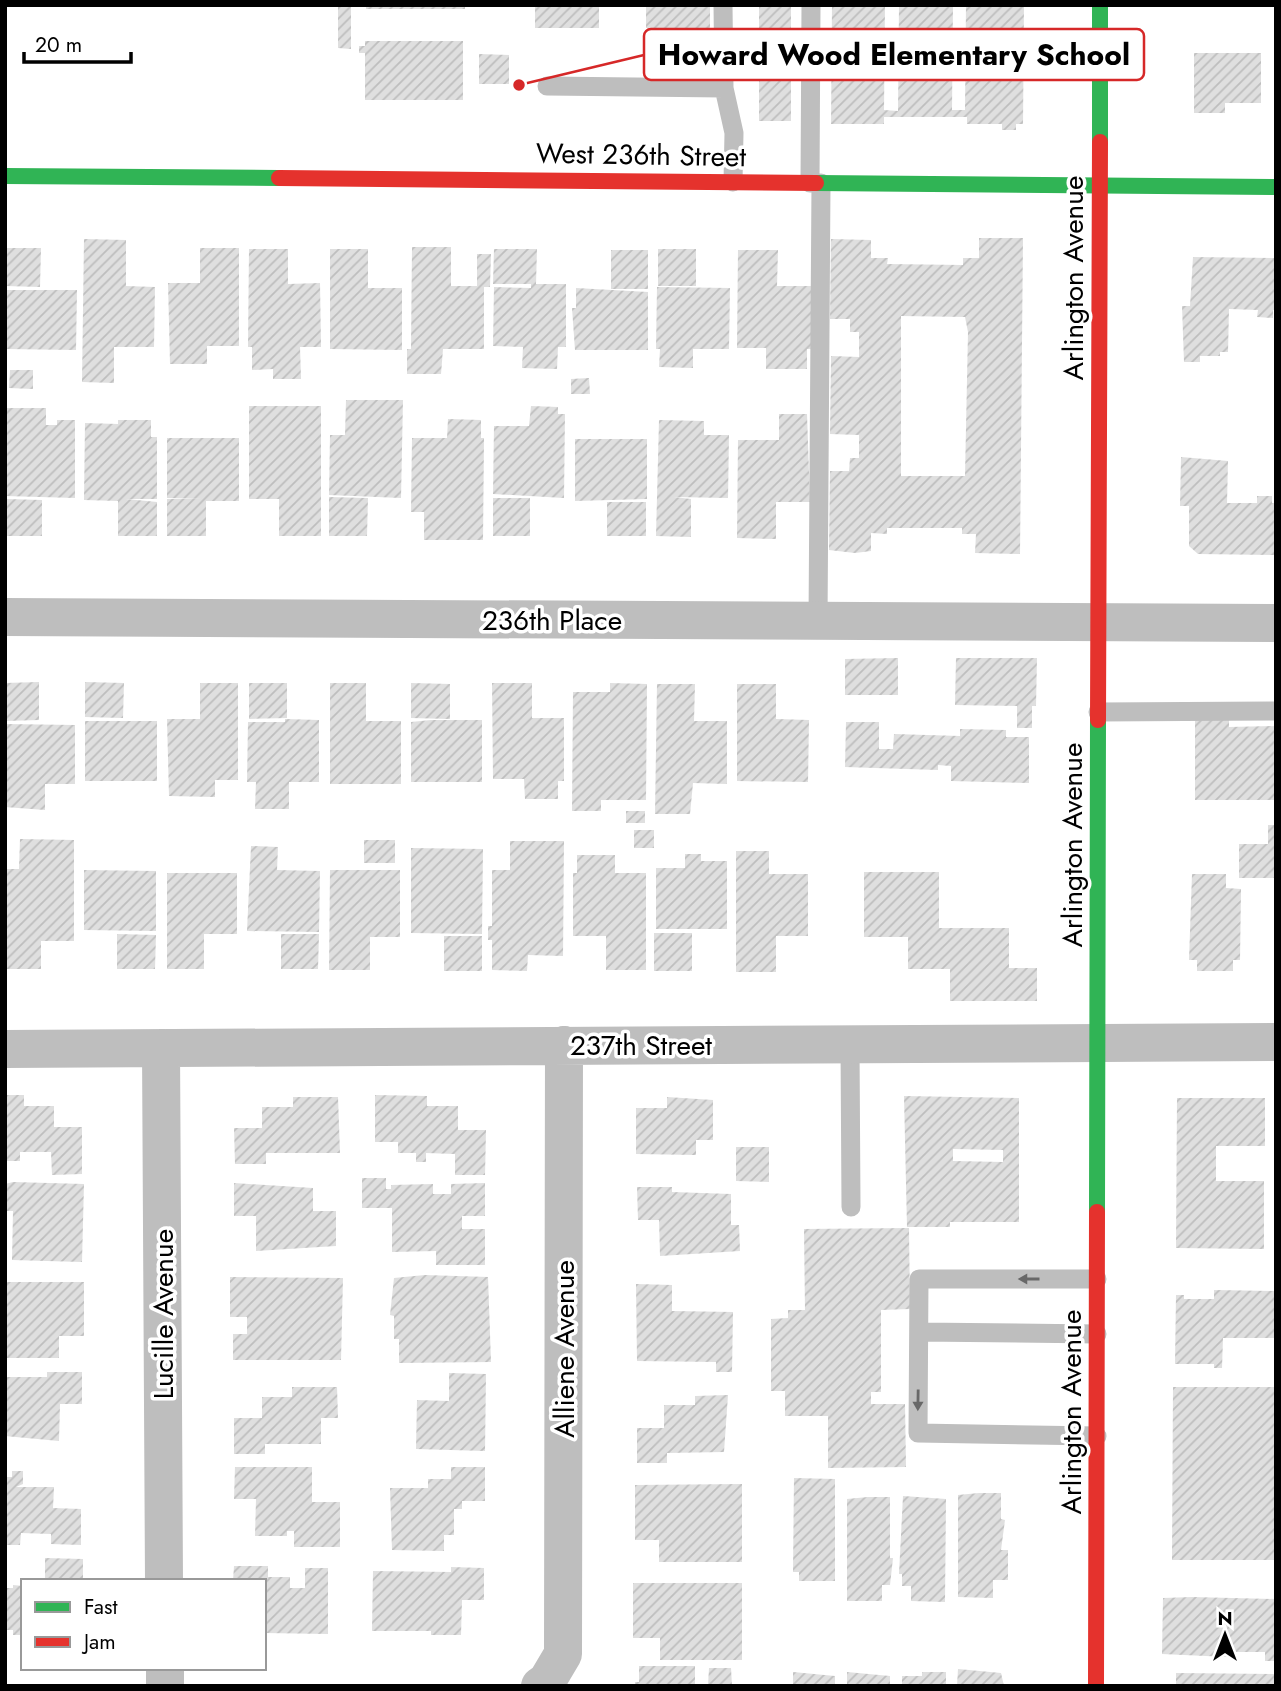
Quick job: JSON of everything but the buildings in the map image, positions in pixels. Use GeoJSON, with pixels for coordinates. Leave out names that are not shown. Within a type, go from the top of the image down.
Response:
{"type":"FeatureCollection","features":[{"type":"Feature","properties":{"kind":"main road","name":"Arlington Avenue"},"geometry":{"type":"LineString","coordinates":[[1096,1686],[1100,5]]}},
{"type":"Feature","properties":{"kind":"main road","name":"West 236th Street"},"geometry":{"type":"LineString","coordinates":[[5,176],[1276,187]]}},
{"type":"Feature","properties":{"kind":"street","name":"236th Place"},"geometry":{"type":"LineString","coordinates":[[5,617],[1276,623]]}},
{"type":"Feature","properties":{"kind":"street","name":"237th Street"},"geometry":{"type":"LineString","coordinates":[[5,1049],[1276,1042]]}},
{"type":"Feature","properties":{"kind":"street","name":"Alliene Avenue"},"geometry":{"type":"LineString","coordinates":[[540,1686],[547,1681],[564,1654],[564,1045]]}},
{"type":"Feature","properties":{"kind":"street","name":"Lucille Avenue"},"geometry":{"type":"LineString","coordinates":[[161,1048],[164,1579]]}},
{"type":"Feature","properties":{"kind":"lane"},"geometry":{"type":"LineString","coordinates":[[723,5],[724,88],[734,132],[733,182]]}},
{"type":"Feature","properties":{"kind":"lane"},"geometry":{"type":"LineString","coordinates":[[811,5],[818,622]]}},
{"type":"Feature","properties":{"kind":"lane"},"geometry":{"type":"LineString","coordinates":[[547,86],[724,88]]}},
{"type":"Feature","properties":{"kind":"lane"},"geometry":{"type":"LineString","coordinates":[[1098,712],[1276,711]]}},
{"type":"Feature","properties":{"kind":"lane"},"geometry":{"type":"LineString","coordinates":[[850,1044],[851,1207]]}},
{"type":"Feature","properties":{"kind":"lane"},"geometry":{"type":"LineString","coordinates":[[1097,1279],[919,1279],[918,1433],[1097,1436]]}},
{"type":"Feature","properties":{"kind":"lane"},"geometry":{"type":"LineString","coordinates":[[919,1332],[1097,1334]]}},
{"type":"Feature","properties":{"kind":"traffic: fast"},"geometry":{"type":"LineString","coordinates":[[1100,5],[1100,142]]}},
{"type":"Feature","properties":{"kind":"traffic: fast"},"geometry":{"type":"LineString","coordinates":[[5,176],[279,178]]}},
{"type":"Feature","properties":{"kind":"traffic: fast"},"geometry":{"type":"LineString","coordinates":[[816,183],[1276,187]]}},
{"type":"Feature","properties":{"kind":"traffic: fast"},"geometry":{"type":"LineString","coordinates":[[1097,1212],[1098,720]]}},
{"type":"Feature","properties":{"kind":"traffic: jam"},"geometry":{"type":"LineString","coordinates":[[1098,720],[1100,142]]}},
{"type":"Feature","properties":{"kind":"traffic: jam"},"geometry":{"type":"LineString","coordinates":[[279,178],[816,183]]}},
{"type":"Feature","properties":{"kind":"traffic: jam"},"geometry":{"type":"LineString","coordinates":[[1096,1686],[1097,1212]]}},
{"type":"Feature","properties":{"kind":"place","name":"Howard Wood Elementary School"},"geometry":{"type":"Point","coordinates":[519,85]}}]}
